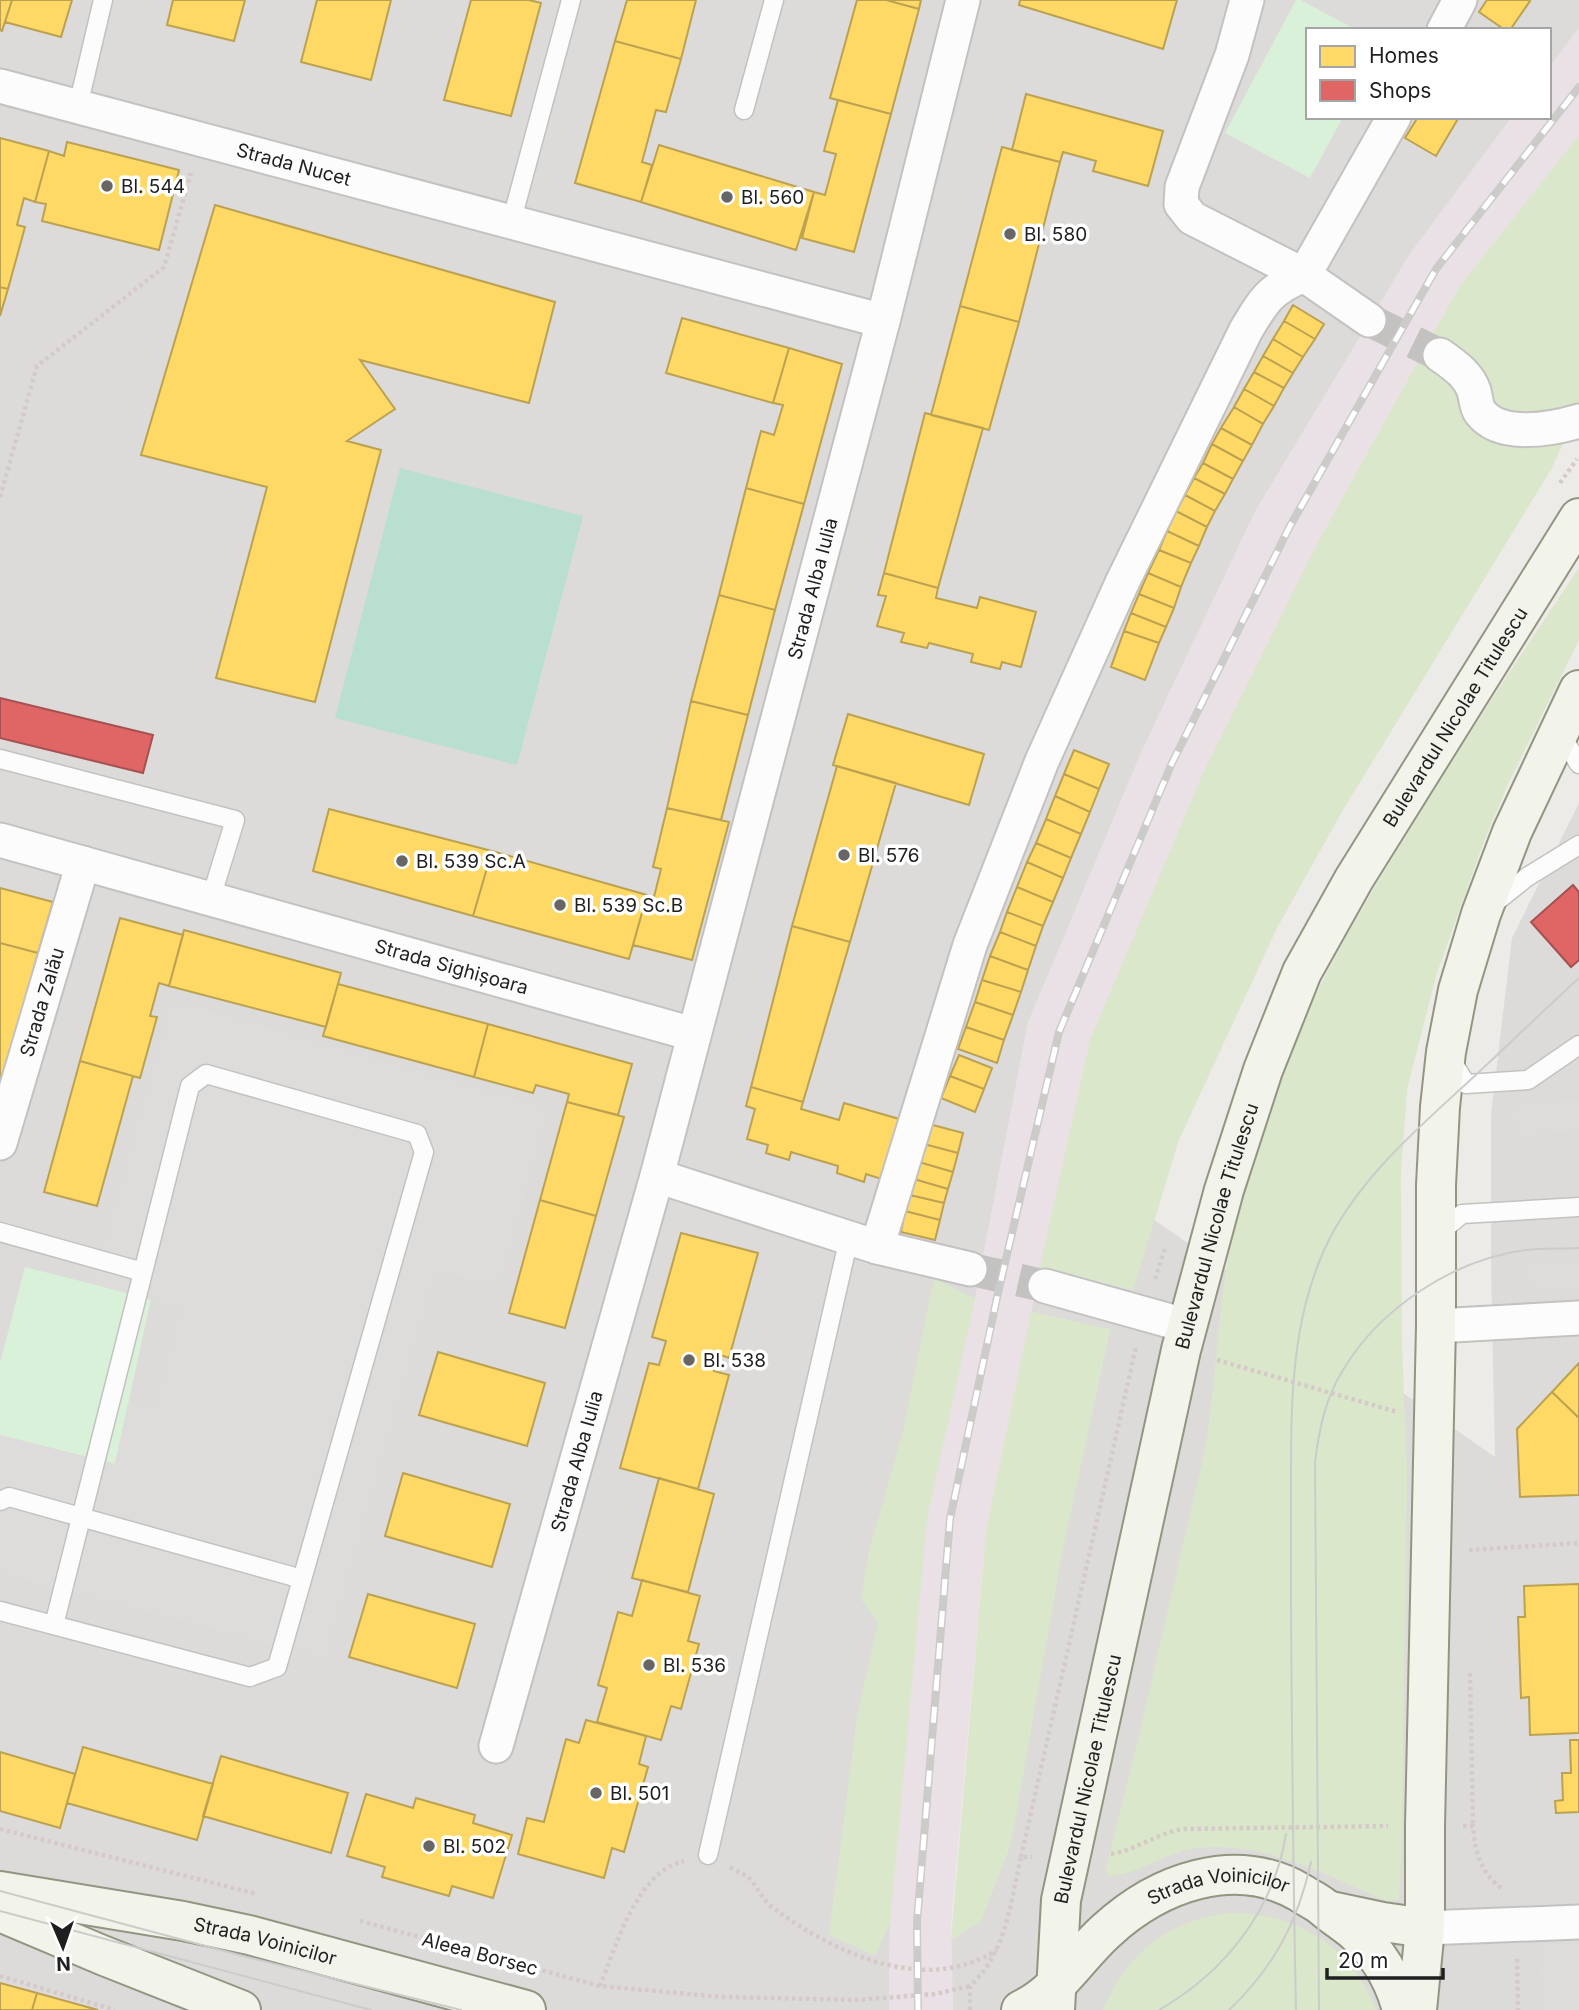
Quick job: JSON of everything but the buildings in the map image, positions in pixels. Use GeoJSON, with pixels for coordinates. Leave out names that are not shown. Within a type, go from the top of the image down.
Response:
{"type":"FeatureCollection","features":[{"type":"Feature","properties":{"kind":"main road","name":"Bulevardul Nicolae Titulescu"},"geometry":{"type":"LineString","coordinates":[[1056,1998],[1061,1900],[1184,1338],[1224,1190],[1263,1070],[1303,972],[1354,878],[1579,518]]}},
{"type":"Feature","properties":{"kind":"main road"},"geometry":{"type":"LineString","coordinates":[[1418,2010],[1425,1928],[1436,1235],[1440,1107],[1446,1052],[1458,990],[1481,914],[1512,832],[1579,690]]}},
{"type":"Feature","properties":{"kind":"main road","name":"Strada Voinicilor"},"geometry":{"type":"LineString","coordinates":[[1021,2010],[1056,1998],[1104,1932],[1148,1898],[1184,1882],[1222,1875],[1258,1878],[1294,1889],[1318,1902],[1372,1949],[1392,1980],[1402,2010]]}},
{"type":"Feature","properties":{"kind":"main road","name":"Strada Voinicilor"},"geometry":{"type":"LineString","coordinates":[[0,1891],[197,1923],[526,2010]]}},
{"type":"Feature","properties":{"kind":"main road"},"geometry":{"type":"LineString","coordinates":[[1325,1909],[1425,1928]]}},
{"type":"Feature","properties":{"kind":"main road"},"geometry":{"type":"LineString","coordinates":[[0,1912],[241,2010]]}},
{"type":"Feature","properties":{"kind":"street","name":"Strada Alba Iulia"},"geometry":{"type":"LineString","coordinates":[[496,1746],[657,1176],[883,321],[963,0]]}},
{"type":"Feature","properties":{"kind":"street"},"geometry":{"type":"LineString","coordinates":[[1247,0],[1232,55],[1182,187],[1181,204],[1192,218],[1304,275],[1369,320]]}},
{"type":"Feature","properties":{"kind":"street"},"geometry":{"type":"LineString","coordinates":[[1445,28],[1460,0]]}},
{"type":"Feature","properties":{"kind":"street","name":"Strada Nucet"},"geometry":{"type":"LineString","coordinates":[[0,86],[883,321]]}},
{"type":"Feature","properties":{"kind":"street"},"geometry":{"type":"LineString","coordinates":[[863,1243],[970,945],[1042,761],[1122,583],[1246,330],[1264,300],[1283,284],[1304,275],[1393,119]]}},
{"type":"Feature","properties":{"kind":"street"},"geometry":{"type":"LineString","coordinates":[[1440,355],[1467,379],[1475,395],[1478,410],[1486,418],[1503,426],[1525,430],[1559,427],[1579,421]]}},
{"type":"Feature","properties":{"kind":"street","name":"Strada Sighișoara"},"geometry":{"type":"LineString","coordinates":[[0,840],[693,1034]]}},
{"type":"Feature","properties":{"kind":"street","name":"Strada Zalău"},"geometry":{"type":"LineString","coordinates":[[0,1143],[83,863]]}},
{"type":"Feature","properties":{"kind":"street"},"geometry":{"type":"LineString","coordinates":[[657,1176],[863,1243],[970,1269]]}},
{"type":"Feature","properties":{"kind":"street"},"geometry":{"type":"LineString","coordinates":[[1045,1286],[1184,1338]]}},
{"type":"Feature","properties":{"kind":"street"},"geometry":{"type":"LineString","coordinates":[[1436,1326],[1579,1318]]}},
{"type":"Feature","properties":{"kind":"street"},"geometry":{"type":"LineString","coordinates":[[1425,1928],[1579,1922]]}},
{"type":"Feature","properties":{"kind":"lane"},"geometry":{"type":"LineString","coordinates":[[78,106],[103,0]]}},
{"type":"Feature","properties":{"kind":"lane"},"geometry":{"type":"LineString","coordinates":[[511,223],[572,0]]}},
{"type":"Feature","properties":{"kind":"lane"},"geometry":{"type":"LineString","coordinates":[[744,110],[774,0]]}},
{"type":"Feature","properties":{"kind":"lane"},"geometry":{"type":"LineString","coordinates":[[1559,732],[1579,764]]}},
{"type":"Feature","properties":{"kind":"lane"},"geometry":{"type":"LineString","coordinates":[[0,759],[235,820],[211,898]]}},
{"type":"Feature","properties":{"kind":"lane"},"geometry":{"type":"LineString","coordinates":[[1481,914],[1527,877],[1579,845]]}},
{"type":"Feature","properties":{"kind":"lane"},"geometry":{"type":"LineString","coordinates":[[1446,1052],[1466,1084],[1528,1080],[1579,1045]]}},
{"type":"Feature","properties":{"kind":"lane"},"geometry":{"type":"LineString","coordinates":[[0,1611],[250,1677],[277,1667],[424,1152],[417,1134],[206,1074],[190,1086],[54,1625]]}},
{"type":"Feature","properties":{"kind":"lane"},"geometry":{"type":"LineString","coordinates":[[1436,1235],[1462,1213],[1579,1207]]}},
{"type":"Feature","properties":{"kind":"lane"},"geometry":{"type":"LineString","coordinates":[[0,1231],[143,1272]]}},
{"type":"Feature","properties":{"kind":"lane"},"geometry":{"type":"LineString","coordinates":[[708,1855],[863,1243]]}},
{"type":"Feature","properties":{"kind":"lane"},"geometry":{"type":"LineString","coordinates":[[0,1501],[9,1497],[302,1580]]}},
{"type":"Feature","properties":{"kind":"path"},"geometry":{"type":"LineString","coordinates":[[0,497],[37,366],[164,267],[201,139]]}},
{"type":"Feature","properties":{"kind":"path"},"geometry":{"type":"LineString","coordinates":[[1021,1857],[1138,1337],[1184,1338],[1433,1423]]}},
{"type":"Feature","properties":{"kind":"path"},"geometry":{"type":"LineString","coordinates":[[1469,1563],[1469,1550],[1579,1543]]}},
{"type":"Feature","properties":{"kind":"path"},"geometry":{"type":"LineString","coordinates":[[1470,1660],[1473,1826]]}},
{"type":"Feature","properties":{"kind":"path"},"geometry":{"type":"LineString","coordinates":[[0,1829],[260,1895]]}},
{"type":"Feature","properties":{"kind":"path"},"geometry":{"type":"LineString","coordinates":[[600,1986],[636,1900],[669,1864],[708,1855],[748,1877],[769,1905],[808,1932],[871,1962],[902,1969],[946,1969],[980,1960],[999,1948]]}},
{"type":"Feature","properties":{"kind":"path","name":"Aleea Borsec"},"geometry":{"type":"LineString","coordinates":[[352,1919],[600,1986],[723,1997],[856,2000],[935,1994],[970,1986]]}},
{"type":"Feature","properties":{"kind":"path"},"geometry":{"type":"LineString","coordinates":[[0,1976],[115,2010]]}},
{"type":"Feature","properties":{"kind":"shaded area"},"geometry":{"type":"Polygon","coordinates":[[[0,0],[1579,0],[1579,28],[1551,65],[1551,28],[1306,28],[1306,119],[1511,119],[1410,254],[1255,512],[1142,751],[1028,1023],[975,1299],[927,1518],[890,1923],[889,2010],[0,2010],[0,0]]]}},
{"type":"Feature","properties":{"kind":"shaded area"},"geometry":{"type":"Polygon","coordinates":[[[1579,28],[1579,135],[1459,287],[1318,542],[1090,1040],[986,1531],[951,1924],[953,2010],[889,2010],[890,1923],[927,1518],[975,1299],[1028,1023],[1142,751],[1255,512],[1410,254],[1511,119],[1551,119],[1551,65],[1579,28]]]}},
{"type":"Feature","properties":{"kind":"shaded area"},"geometry":{"type":"Polygon","coordinates":[[[1579,803],[1579,2010],[953,2010],[951,1940],[981,1921],[1110,1330],[1031,1312],[1040,1267],[1133,1290],[1153,1219],[1495,1457],[1491,1114],[1512,938],[1579,803]]]}},
{"type":"Feature","properties":{"kind":"shaded area"},"geometry":{"type":"Polygon","coordinates":[[[172,1000],[548,1109],[499,1287],[436,1270],[325,1658],[0,1573],[0,1435],[115,1464],[128,1403],[156,1408],[181,1308],[93,1284],[172,1000]]]}},
{"type":"Feature","properties":{"kind":"shaded area"},"geometry":{"type":"Polygon","coordinates":[[[1579,1099],[1579,1130],[1516,1137],[1512,1106],[1579,1099]]]}},
{"type":"Feature","properties":{"kind":"shaded area"},"geometry":{"type":"Polygon","coordinates":[[[1579,1261],[1579,1287],[1530,1288],[1529,1262],[1579,1261]]]}},
{"type":"Feature","properties":{"kind":"shaded area"},"geometry":{"type":"Polygon","coordinates":[[[1579,1944],[1579,2010],[1541,2010],[1539,1946],[1579,1944]]]}},
{"type":"Feature","properties":{"kind":"green space"},"geometry":{"type":"Polygon","coordinates":[[[1296,0],[1301,0],[1352,28],[1306,28],[1306,119],[1342,119],[1310,178],[1225,133],[1296,0]]]}},
{"type":"Feature","properties":{"kind":"green space"},"geometry":{"type":"Polygon","coordinates":[[[1579,135],[1579,409],[1552,468],[1340,815],[1277,928],[1179,1140],[1133,1290],[1040,1267],[1090,1040],[1204,771],[1318,542],[1459,287],[1579,135]]]}},
{"type":"Feature","properties":{"kind":"green space"},"geometry":{"type":"Polygon","coordinates":[[[400,468],[583,516],[517,765],[335,718],[400,468]]]}},
{"type":"Feature","properties":{"kind":"green space"},"geometry":{"type":"Polygon","coordinates":[[[1579,568],[1579,640],[1507,786],[1483,844],[1436,976],[1407,1090],[1401,1173],[1402,1345],[1407,1471],[1399,1900],[1387,1901],[1292,1861],[1243,1849],[1191,1849],[1130,1872],[1109,1876],[1106,1869],[1204,1454],[1228,1257],[1271,1098],[1299,1029],[1327,973],[1388,865],[1579,568]]]}},
{"type":"Feature","properties":{"kind":"green space"},"geometry":{"type":"Polygon","coordinates":[[[25,1267],[151,1299],[115,1464],[0,1435],[0,1363],[25,1267]]]}},
{"type":"Feature","properties":{"kind":"green space"},"geometry":{"type":"Polygon","coordinates":[[[934,1278],[975,1299],[927,1518],[890,1923],[875,1956],[829,1935],[857,1716],[878,1623],[861,1599],[869,1551],[903,1431],[934,1278]]]}},
{"type":"Feature","properties":{"kind":"green space"},"geometry":{"type":"Polygon","coordinates":[[[1031,1312],[1110,1329],[1062,1554],[1011,1844],[981,1921],[951,1940],[986,1531],[1031,1312]]]}},
{"type":"Feature","properties":{"kind":"green space"},"geometry":{"type":"Polygon","coordinates":[[[1226,1913],[1275,1918],[1318,1936],[1352,1967],[1376,2010],[1103,2010],[1123,1973],[1151,1944],[1185,1924],[1226,1913]]]}},
{"type":"Feature","properties":{"kind":"tunnel"},"geometry":{"type":"LineString","coordinates":[[1369,320],[1440,355]]}},
{"type":"Feature","properties":{"kind":"tunnel"},"geometry":{"type":"LineString","coordinates":[[970,1269],[1045,1286]]}},
{"type":"Feature","properties":{"kind":"tram line"},"geometry":{"type":"LineString","coordinates":[[1296,2010],[1291,1445],[1293,1383],[1309,1291],[1333,1232],[1377,1171],[1411,1135],[1579,978]]}},
{"type":"Feature","properties":{"kind":"tram line"},"geometry":{"type":"LineString","coordinates":[[1319,2010],[1315,1462],[1327,1403],[1358,1347],[1398,1307],[1421,1290],[1471,1264],[1498,1255],[1525,1250],[1579,1248]]}},
{"type":"Feature","properties":{"kind":"tram line"},"geometry":{"type":"LineString","coordinates":[[1159,2010],[1205,1977],[1243,1936],[1270,1888],[1280,1862],[1286,1834]]}},
{"type":"Feature","properties":{"kind":"tram line"},"geometry":{"type":"LineString","coordinates":[[1229,2010],[1259,1977],[1282,1942],[1299,1904],[1311,1862]]}},
{"type":"Feature","properties":{"kind":"tram line"},"geometry":{"type":"LineString","coordinates":[[0,1891],[243,1956],[461,2010]]}},
{"type":"Feature","properties":{"kind":"tram line"},"geometry":{"type":"LineString","coordinates":[[0,1911],[371,2010]]}},
{"type":"Feature","properties":{"kind":"railway"},"geometry":{"type":"LineString","coordinates":[[918,2010],[917,1922],[950,1519],[998,1293],[1059,1032],[1172,763],[1290,526],[1436,269],[1579,87]]}},
{"type":"Feature","properties":{"kind":"place","name":"Bl. 544"},"geometry":{"type":"Point","coordinates":[107,186]}},
{"type":"Feature","properties":{"kind":"place","name":"Bl. 560"},"geometry":{"type":"Point","coordinates":[727,197]}},
{"type":"Feature","properties":{"kind":"place","name":"Bl. 580"},"geometry":{"type":"Point","coordinates":[1010,234]}},
{"type":"Feature","properties":{"kind":"place","name":"Bl. 576"},"geometry":{"type":"Point","coordinates":[844,855]}},
{"type":"Feature","properties":{"kind":"place","name":"Bl. 539 Sc.A"},"geometry":{"type":"Point","coordinates":[402,861]}},
{"type":"Feature","properties":{"kind":"place","name":"Bl. 539 Sc.B"},"geometry":{"type":"Point","coordinates":[560,905]}},
{"type":"Feature","properties":{"kind":"place","name":"Bl. 538"},"geometry":{"type":"Point","coordinates":[689,1360]}},
{"type":"Feature","properties":{"kind":"place","name":"Bl. 536"},"geometry":{"type":"Point","coordinates":[649,1665]}},
{"type":"Feature","properties":{"kind":"place","name":"Bl. 501"},"geometry":{"type":"Point","coordinates":[596,1793]}},
{"type":"Feature","properties":{"kind":"place","name":"Bl. 502"},"geometry":{"type":"Point","coordinates":[429,1846]}}]}
